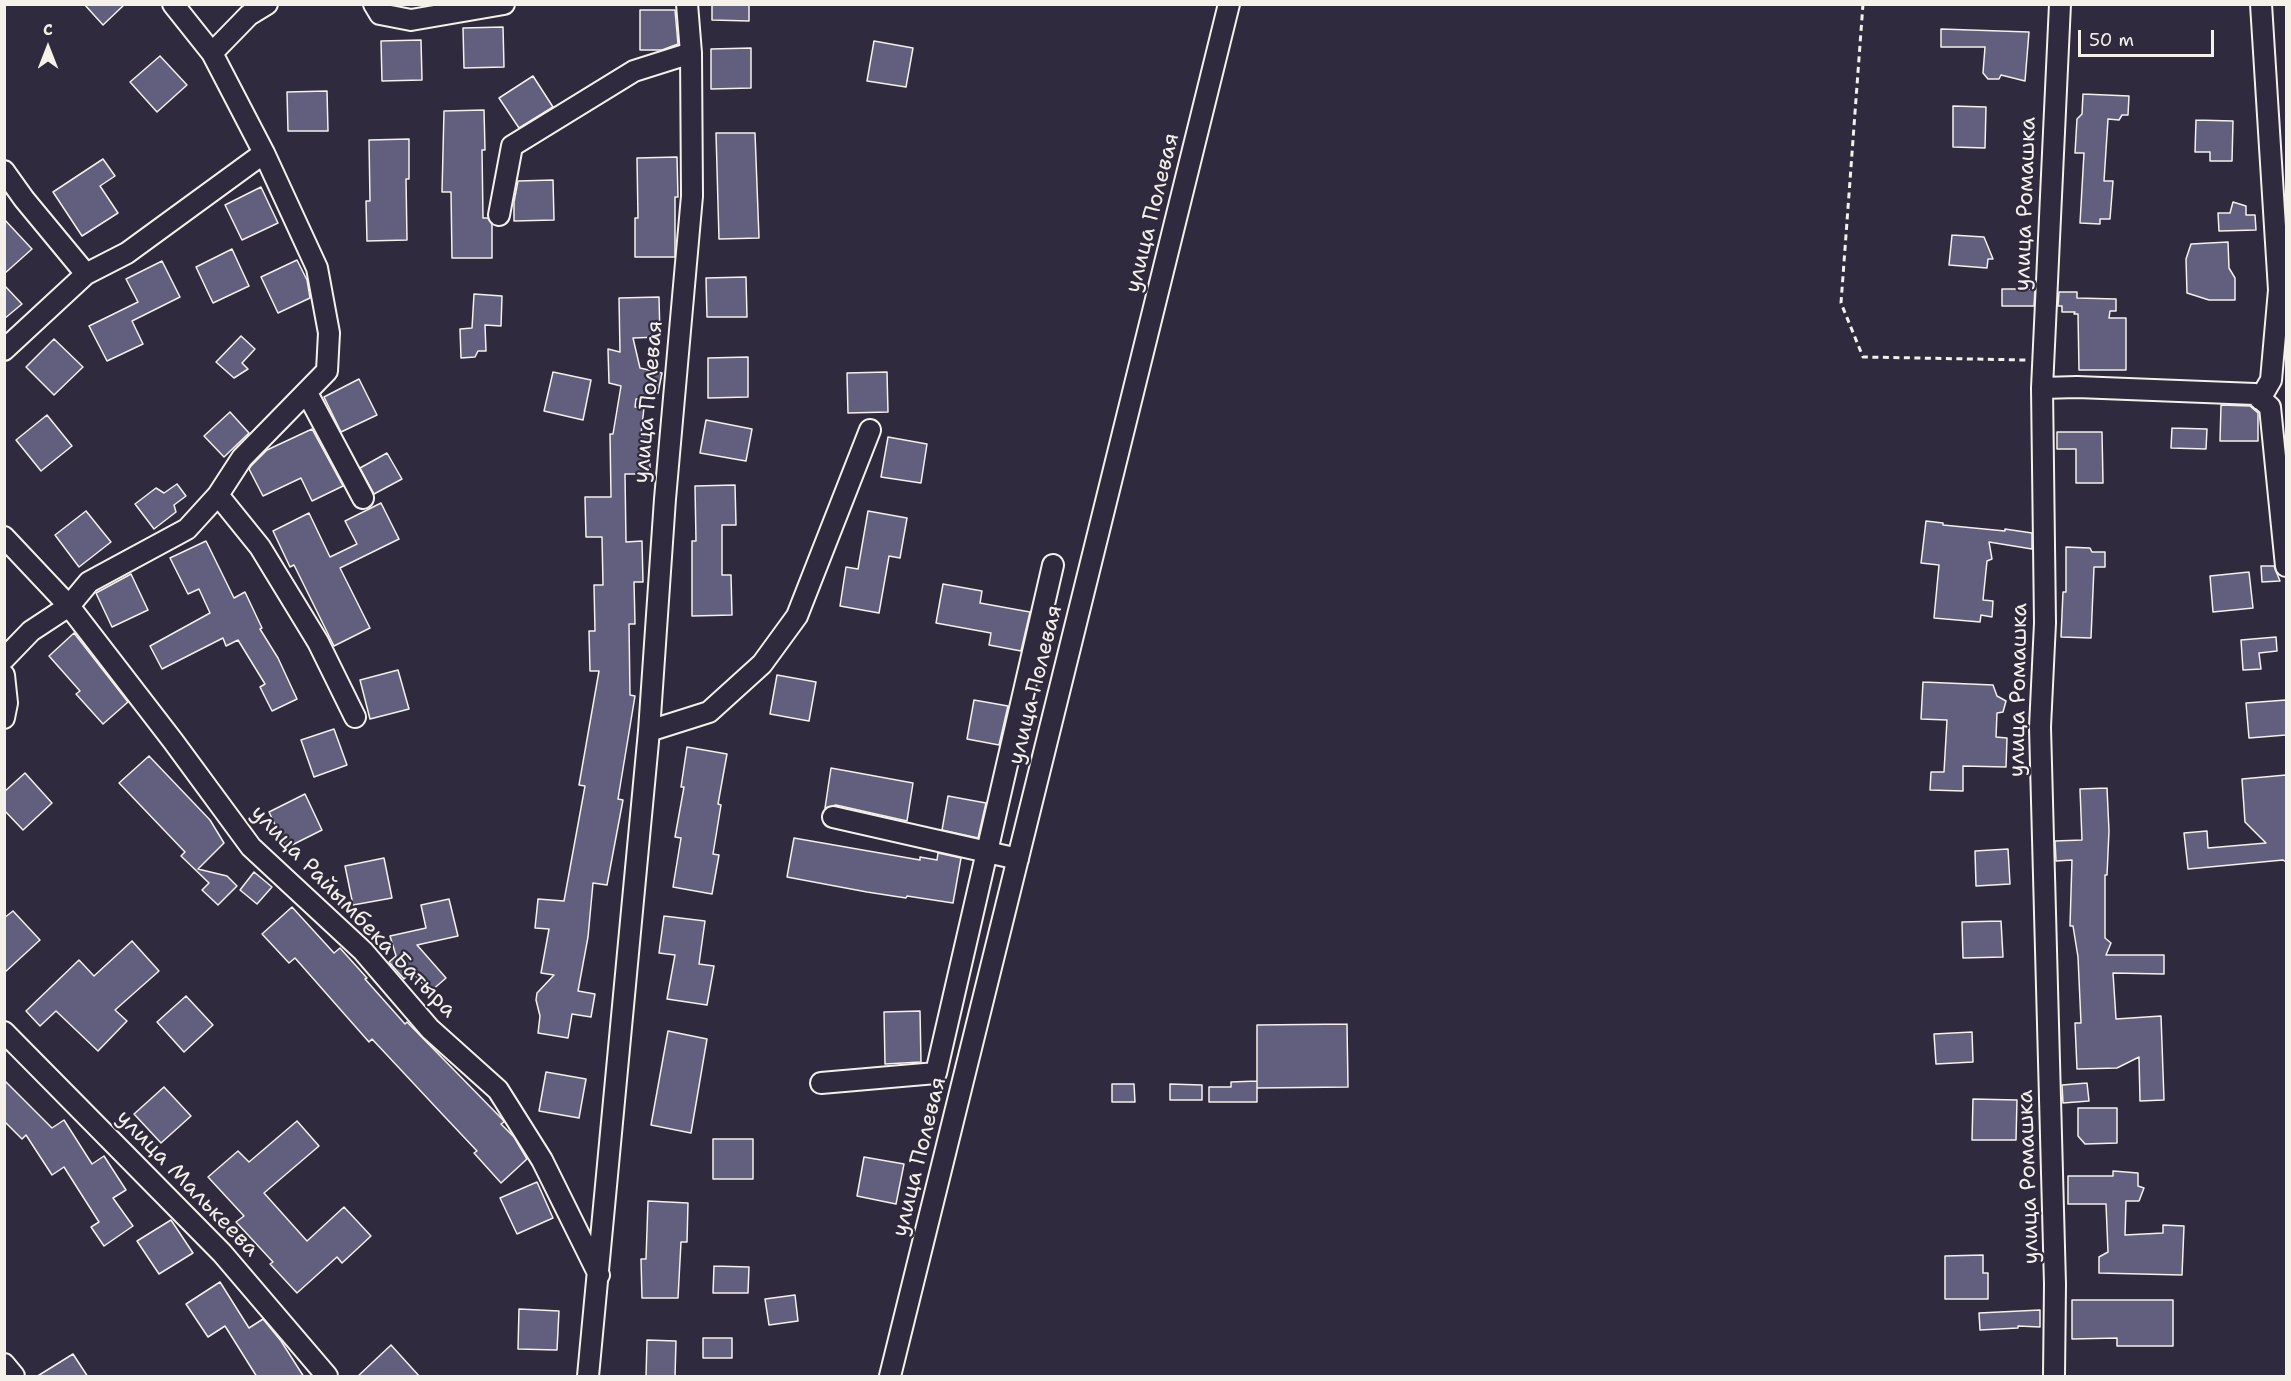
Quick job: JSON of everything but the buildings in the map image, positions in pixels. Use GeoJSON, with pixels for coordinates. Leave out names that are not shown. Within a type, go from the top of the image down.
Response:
{"type":"FeatureCollection","features":[{"type":"Feature","properties":{"kind":"street"},"geometry":{"type":"LineString","coordinates":[[4,658],[31,631],[69,606],[89,582],[187,529],[218,495],[242,458],[327,371],[329,333],[316,268],[264,153],[212,53],[173,4]]}},
{"type":"Feature","properties":{"kind":"street"},"geometry":{"type":"LineString","coordinates":[[212,53],[249,15],[267,4]]}},
{"type":"Feature","properties":{"kind":"street"},"geometry":{"type":"LineString","coordinates":[[374,4],[380,14],[411,21],[504,4]]}},
{"type":"Feature","properties":{"kind":"street","name":"улица Полевая"},"geometry":{"type":"LineString","coordinates":[[588,1377],[649,731],[665,499],[692,196],[691,53],[687,4]]}},
{"type":"Feature","properties":{"kind":"street","name":"улица Полевая"},"geometry":{"type":"LineString","coordinates":[[890,1377],[1229,4]]}},
{"type":"Feature","properties":{"kind":"street","name":"улица Ромашка"},"geometry":{"type":"LineString","coordinates":[[2054,1377],[2055,1284],[2040,727],[2045,623],[2042,388],[2060,4]]}},
{"type":"Feature","properties":{"kind":"street"},"geometry":{"type":"LineString","coordinates":[[2260,4],[2279,290],[2271,380],[2260,399]]}},
{"type":"Feature","properties":{"kind":"street"},"geometry":{"type":"LineString","coordinates":[[499,215],[512,146],[634,71],[691,53]]}},
{"type":"Feature","properties":{"kind":"street"},"geometry":{"type":"LineString","coordinates":[[4,350],[86,274],[127,253],[264,153]]}},
{"type":"Feature","properties":{"kind":"street"},"geometry":{"type":"LineString","coordinates":[[4,171],[86,274]]}},
{"type":"Feature","properties":{"kind":"street"},"geometry":{"type":"LineString","coordinates":[[2042,388],[2077,387],[2255,394],[2270,407],[2286,566]]}},
{"type":"Feature","properties":{"kind":"street"},"geometry":{"type":"LineString","coordinates":[[307,393],[363,498]]}},
{"type":"Feature","properties":{"kind":"street"},"geometry":{"type":"LineString","coordinates":[[649,731],[709,712],[762,664],[797,616],[870,430]]}},
{"type":"Feature","properties":{"kind":"street"},"geometry":{"type":"LineString","coordinates":[[218,495],[260,547],[272,566],[318,642],[355,717]]}},
{"type":"Feature","properties":{"kind":"street","name":"улица Райымбека Батыра"},"geometry":{"type":"LineString","coordinates":[[4,537],[69,606],[251,847],[363,951],[430,1029],[498,1090],[542,1160],[599,1276]]}},
{"type":"Feature","properties":{"kind":"street"},"geometry":{"type":"LineString","coordinates":[[820,1083],[936,1073],[1053,565]]}},
{"type":"Feature","properties":{"kind":"street"},"geometry":{"type":"LineString","coordinates":[[4,675],[7,704],[4,718]]}},
{"type":"Feature","properties":{"kind":"street"},"geometry":{"type":"LineString","coordinates":[[833,817],[1018,859]]}},
{"type":"Feature","properties":{"kind":"street","name":"улица Малькеева"},"geometry":{"type":"LineString","coordinates":[[4,1032],[222,1253],[327,1377]]}},
{"type":"Feature","properties":{"kind":"street"},"geometry":{"type":"LineString","coordinates":[[4,1364],[14,1377]]}},
{"type":"Feature","properties":{"kind":"path"},"geometry":{"type":"LineString","coordinates":[[1863,4],[1841,303],[1863,357],[2043,360]]}}]}
